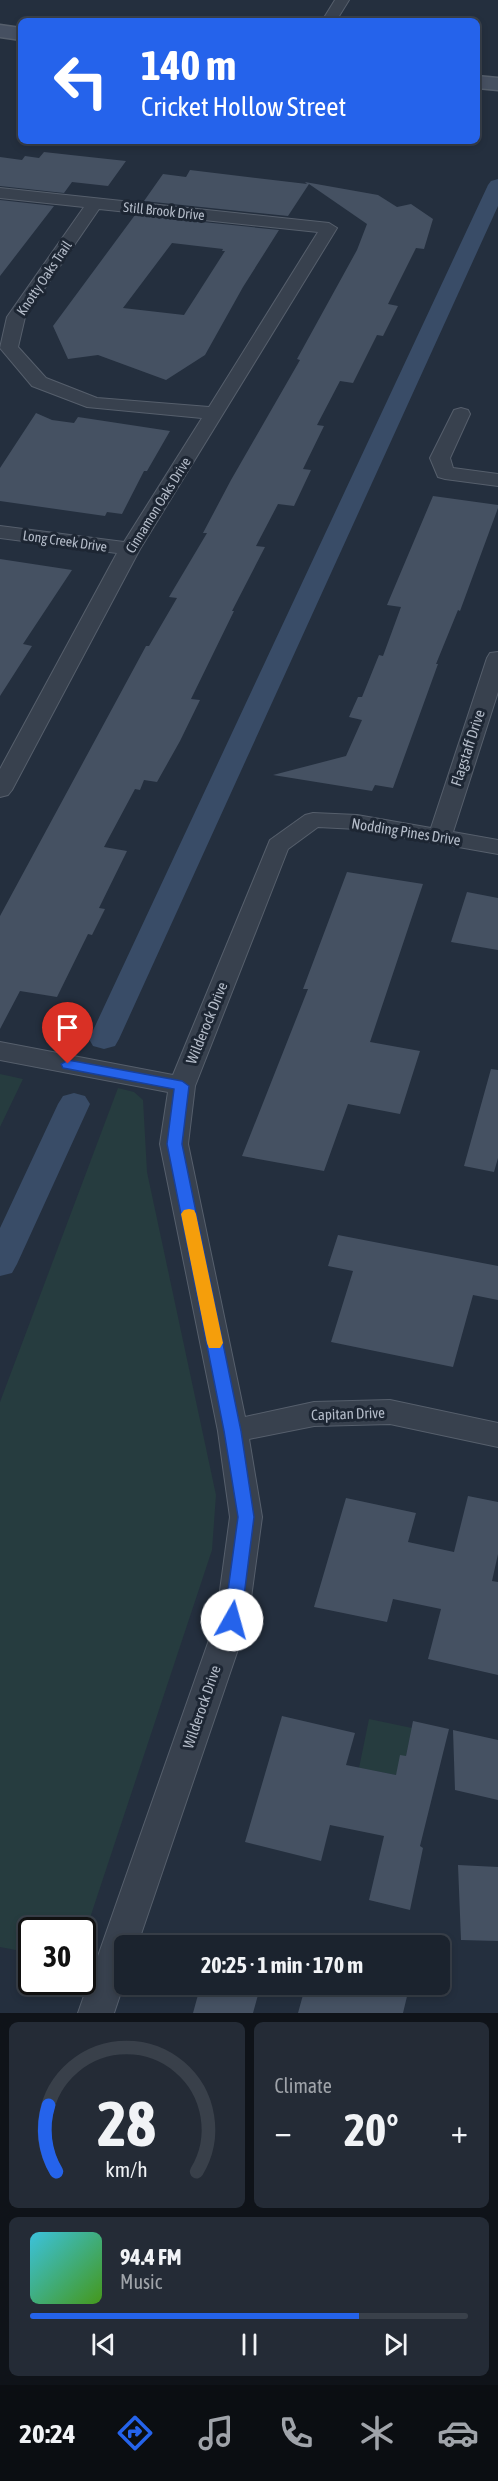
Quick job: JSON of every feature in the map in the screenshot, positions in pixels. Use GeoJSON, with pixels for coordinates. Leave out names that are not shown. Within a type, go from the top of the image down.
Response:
{"type":"FeatureCollection","features":[{"type":"Feature","properties":{"kind":"street"},"geometry":{"type":"LineString","coordinates":[[330,18],[342,0]]}},
{"type":"Feature","properties":{"kind":"street"},"geometry":{"type":"LineString","coordinates":[[0,32],[18,34]]}},
{"type":"Feature","properties":{"kind":"street"},"geometry":{"type":"LineString","coordinates":[[480,82],[498,84]]}},
{"type":"Feature","properties":{"kind":"street","name":"Still Brook Drive"},"geometry":{"type":"LineString","coordinates":[[0,192],[329,228]]}},
{"type":"Feature","properties":{"kind":"street","name":"Knotty Oaks Trail"},"geometry":{"type":"LineString","coordinates":[[94,204],[16,317],[9,348],[39,382],[94,402],[215,413]]}},
{"type":"Feature","properties":{"kind":"street","name":"Cinnamon Oaks Drive"},"geometry":{"type":"LineString","coordinates":[[0,790],[130,549],[329,228]]}},
{"type":"Feature","properties":{"kind":"street"},"geometry":{"type":"LineString","coordinates":[[461,414],[440,458],[445,473],[498,480]]}},
{"type":"Feature","properties":{"kind":"street","name":"Long Creek Drive"},"geometry":{"type":"LineString","coordinates":[[0,532],[130,549]]}},
{"type":"Feature","properties":{"kind":"street","name":"Flagstaff Drive"},"geometry":{"type":"LineString","coordinates":[[439,838],[498,658]]}},
{"type":"Feature","properties":{"kind":"street","name":"Nodding Pines Drive"},"geometry":{"type":"LineString","coordinates":[[313,820],[357,822],[439,838],[498,846]]}},
{"type":"Feature","properties":{"kind":"street","name":"Wilderock Drive"},"geometry":{"type":"LineString","coordinates":[[96,2013],[232,1620],[246,1517],[232,1431],[174,1144],[182,1086],[279,845],[313,820]]}},
{"type":"Feature","properties":{"kind":"street"},"geometry":{"type":"LineString","coordinates":[[0,1052],[182,1086]]}},
{"type":"Feature","properties":{"kind":"street","name":"Capitan Drive"},"geometry":{"type":"LineString","coordinates":[[232,1431],[314,1414],[390,1412],[498,1435]]}},
{"type":"Feature","properties":{"kind":"green space"},"geometry":{"type":"Polygon","coordinates":[[[0,1074],[23,1079],[0,1127],[0,1074]]]}},
{"type":"Feature","properties":{"kind":"green space"},"geometry":{"type":"Polygon","coordinates":[[[118,1088],[134,1092],[143,1100],[147,1172],[216,1495],[212,1550],[90,1917],[18,1917],[18,1950],[0,1947],[0,1402],[118,1088]]]}},
{"type":"Feature","properties":{"kind":"green space"},"geometry":{"type":"Polygon","coordinates":[[[369,1719],[412,1728],[406,1756],[396,1775],[359,1768],[369,1719]]]}},
{"type":"Feature","properties":{"kind":"building"},"geometry":{"type":"Polygon","coordinates":[[[44,152],[126,161],[108,186],[72,182],[64,193],[0,186],[0,157],[22,160],[25,156],[39,158],[44,152]]]}},
{"type":"Feature","properties":{"kind":"building"},"geometry":{"type":"Polygon","coordinates":[[[190,170],[307,184],[305,182],[378,195],[397,207],[411,204],[433,219],[424,249],[416,248],[388,304],[398,306],[383,336],[377,335],[353,383],[340,381],[317,425],[324,426],[303,469],[311,470],[294,506],[278,504],[256,546],[265,547],[191,699],[200,700],[180,741],[157,782],[144,780],[140,790],[135,789],[104,847],[127,851],[99,908],[105,909],[92,935],[88,934],[57,997],[20,991],[0,1029],[0,916],[146,646],[149,646],[177,598],[169,597],[207,533],[203,533],[231,480],[300,360],[297,359],[357,250],[367,224],[309,184],[288,216],[144,201],[163,174],[186,177],[190,170]]]}},
{"type":"Feature","properties":{"kind":"building"},"geometry":{"type":"Polygon","coordinates":[[[0,200],[54,206],[0,276],[0,200]]]}},
{"type":"Feature","properties":{"kind":"building"},"geometry":{"type":"Polygon","coordinates":[[[135,215],[279,230],[243,287],[205,355],[166,380],[98,355],[68,359],[53,326],[135,215]],[[172,243],[123,308],[184,315],[225,251],[222,251],[223,249],[172,243]]]}},
{"type":"Feature","properties":{"kind":"building"},"geometry":{"type":"Polygon","coordinates":[[[36,413],[52,420],[74,423],[78,417],[170,431],[147,471],[144,471],[122,514],[107,512],[105,516],[0,501],[0,468],[36,413]]]}},
{"type":"Feature","properties":{"kind":"building"},"geometry":{"type":"Polygon","coordinates":[[[433,496],[498,505],[498,508],[460,611],[458,610],[436,664],[438,664],[393,788],[375,785],[372,791],[273,775],[346,756],[362,720],[349,717],[358,697],[362,697],[379,655],[383,656],[401,607],[387,605],[433,496]]]}},
{"type":"Feature","properties":{"kind":"building"},"geometry":{"type":"Polygon","coordinates":[[[0,559],[72,570],[23,644],[32,646],[0,696],[0,559]]]}},
{"type":"Feature","properties":{"kind":"building"},"geometry":{"type":"Polygon","coordinates":[[[347,872],[423,884],[370,1042],[420,1051],[400,1114],[348,1104],[324,1171],[242,1156],[308,989],[303,989],[347,872]]]}},
{"type":"Feature","properties":{"kind":"building"},"geometry":{"type":"Polygon","coordinates":[[[467,892],[498,898],[498,950],[451,942],[467,892]]]}},
{"type":"Feature","properties":{"kind":"building"},"geometry":{"type":"Polygon","coordinates":[[[491,1069],[498,1070],[498,1158],[494,1172],[464,1166],[491,1069]]]}},
{"type":"Feature","properties":{"kind":"building"},"geometry":{"type":"Polygon","coordinates":[[[338,1235],[498,1266],[498,1300],[473,1295],[453,1367],[331,1342],[353,1271],[328,1266],[338,1235]]]}},
{"type":"Feature","properties":{"kind":"building"},"geometry":{"type":"Polygon","coordinates":[[[468,1496],[498,1502],[498,1554],[492,1581],[498,1582],[498,1675],[428,1659],[441,1609],[393,1599],[387,1622],[314,1607],[346,1498],[416,1513],[408,1542],[454,1552],[468,1496]]]}},
{"type":"Feature","properties":{"kind":"building"},"geometry":{"type":"Polygon","coordinates":[[[282,1716],[355,1733],[346,1765],[396,1775],[400,1755],[406,1756],[413,1721],[449,1729],[420,1846],[423,1848],[410,1910],[369,1900],[384,1836],[330,1825],[321,1861],[245,1842],[282,1716]]]}},
{"type":"Feature","properties":{"kind":"building"},"geometry":{"type":"Polygon","coordinates":[[[453,1730],[498,1740],[498,1800],[455,1790],[453,1730]]]}},
{"type":"Feature","properties":{"kind":"building"},"geometry":{"type":"Polygon","coordinates":[[[458,1865],[498,1867],[498,1941],[461,1940],[458,1865]]]}},
{"type":"Feature","properties":{"kind":"building"},"geometry":{"type":"Polygon","coordinates":[[[198,1995],[258,1995],[253,2013],[193,2013],[198,1995]]]}},
{"type":"Feature","properties":{"kind":"building"},"geometry":{"type":"Polygon","coordinates":[[[303,1995],[407,1995],[403,2013],[298,2013],[303,1995]]]}},
{"type":"Feature","properties":{"kind":"waterway"},"geometry":{"type":"LineString","coordinates":[[104,1039],[498,185]]}},
{"type":"Feature","properties":{"kind":"waterway"},"geometry":{"type":"LineString","coordinates":[[0,1264],[74,1104]]}},
{"type":"Feature","properties":{"kind":"slow traffic"},"geometry":{"type":"LineString","coordinates":[[189,1214],[215,1343]]}},
{"type":"Feature","properties":{"kind":"route"},"geometry":{"type":"LineString","coordinates":[[68,1064],[182,1086],[174,1144],[232,1431],[246,1517],[232,1620]]}}]}
